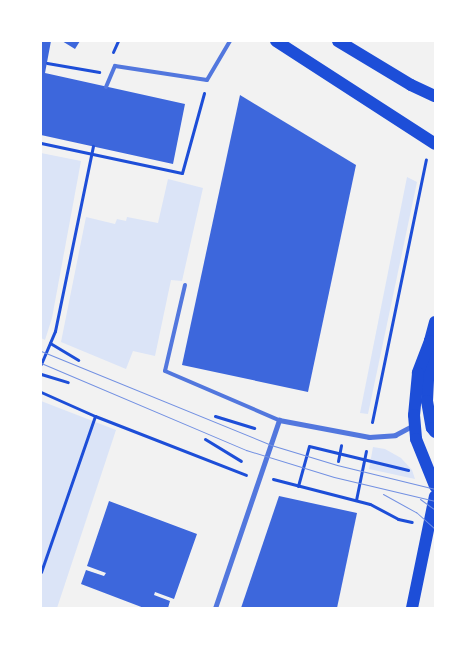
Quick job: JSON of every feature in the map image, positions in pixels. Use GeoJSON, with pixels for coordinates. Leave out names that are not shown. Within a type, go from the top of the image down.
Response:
{"type":"FeatureCollection","features":[{"type":"Feature","properties":{"kind":"main road"},"geometry":{"type":"LineString","coordinates":[[276,41],[432,143]]}},
{"type":"Feature","properties":{"kind":"main road"},"geometry":{"type":"LineString","coordinates":[[338,41],[411,85],[435,96]]}},
{"type":"Feature","properties":{"kind":"main road"},"geometry":{"type":"LineString","coordinates":[[432,480],[416,439],[414,394],[418,373],[435,322]]}},
{"type":"Feature","properties":{"kind":"main road"},"geometry":{"type":"LineString","coordinates":[[430,341],[435,356]]}},
{"type":"Feature","properties":{"kind":"main road"},"geometry":{"type":"LineString","coordinates":[[430,341],[427,401],[432,428],[435,432]]}},
{"type":"Feature","properties":{"kind":"main road"},"geometry":{"type":"LineString","coordinates":[[412,608],[435,496]]}},
{"type":"Feature","properties":{"kind":"street"},"geometry":{"type":"LineString","coordinates":[[215,608],[279,420],[369,437],[395,435],[415,424]]}},
{"type":"Feature","properties":{"kind":"lane"},"geometry":{"type":"LineString","coordinates":[[106,87],[115,66],[207,80],[230,41]]}},
{"type":"Feature","properties":{"kind":"lane"},"geometry":{"type":"LineString","coordinates":[[185,284],[165,371],[279,420]]}},
{"type":"Feature","properties":{"kind":"path"},"geometry":{"type":"LineString","coordinates":[[109,57],[118,41]]}},
{"type":"Feature","properties":{"kind":"path"},"geometry":{"type":"LineString","coordinates":[[47,63],[100,73],[105,65]]}},
{"type":"Feature","properties":{"kind":"path"},"geometry":{"type":"LineString","coordinates":[[41,143],[182,173],[207,80]]}},
{"type":"Feature","properties":{"kind":"path"},"geometry":{"type":"LineString","coordinates":[[356,500],[432,143]]}},
{"type":"Feature","properties":{"kind":"path"},"geometry":{"type":"LineString","coordinates":[[41,364],[55,331],[93,146]]}},
{"type":"Feature","properties":{"kind":"path"},"geometry":{"type":"LineString","coordinates":[[50,343],[78,360]]}},
{"type":"Feature","properties":{"kind":"path"},"geometry":{"type":"LineString","coordinates":[[41,374],[68,382]]}},
{"type":"Feature","properties":{"kind":"path"},"geometry":{"type":"LineString","coordinates":[[41,392],[95,416],[244,476],[254,473],[356,500],[370,504],[398,519],[429,526]]}},
{"type":"Feature","properties":{"kind":"path"},"geometry":{"type":"LineString","coordinates":[[42,572],[95,416]]}},
{"type":"Feature","properties":{"kind":"path"},"geometry":{"type":"LineString","coordinates":[[215,416],[254,428]]}},
{"type":"Feature","properties":{"kind":"path"},"geometry":{"type":"LineString","coordinates":[[205,439],[241,461]]}},
{"type":"Feature","properties":{"kind":"path"},"geometry":{"type":"LineString","coordinates":[[338,461],[342,440]]}},
{"type":"Feature","properties":{"kind":"path"},"geometry":{"type":"LineString","coordinates":[[298,486],[309,446],[432,480]]}},
{"type":"Feature","properties":{"kind":"shaded area"},"geometry":{"type":"Polygon","coordinates":[[[41,153],[81,161],[52,318],[45,340],[41,338],[41,153]]]}},
{"type":"Feature","properties":{"kind":"shaded area"},"geometry":{"type":"Polygon","coordinates":[[[407,177],[417,182],[368,414],[360,413],[407,177]]]}},
{"type":"Feature","properties":{"kind":"shaded area"},"geometry":{"type":"Polygon","coordinates":[[[168,179],[203,188],[182,281],[171,280],[155,356],[133,351],[126,369],[61,342],[86,217],[115,224],[117,219],[126,221],[127,217],[158,223],[168,179]]]}},
{"type":"Feature","properties":{"kind":"shaded area"},"geometry":{"type":"Polygon","coordinates":[[[41,401],[116,430],[57,608],[41,608],[41,401]]]}},
{"type":"Feature","properties":{"kind":"shaded area"},"geometry":{"type":"Polygon","coordinates":[[[373,447],[385,449],[401,458],[412,470],[415,479],[369,469],[373,447]]]}},
{"type":"Feature","properties":{"kind":"building"},"geometry":{"type":"Polygon","coordinates":[[[41,41],[51,41],[45,73],[185,104],[173,164],[41,135],[41,41]]]}},
{"type":"Feature","properties":{"kind":"building"},"geometry":{"type":"Polygon","coordinates":[[[62,41],[80,41],[75,49],[62,41]]]}},
{"type":"Feature","properties":{"kind":"building"},"geometry":{"type":"Polygon","coordinates":[[[240,95],[356,165],[308,392],[182,365],[240,95]]]}},
{"type":"Feature","properties":{"kind":"building"},"geometry":{"type":"Polygon","coordinates":[[[279,496],[357,513],[337,608],[241,608],[279,496]]]}},
{"type":"Feature","properties":{"kind":"building"},"geometry":{"type":"Polygon","coordinates":[[[109,501],[197,534],[174,599],[155,592],[154,595],[170,601],[168,608],[144,608],[81,584],[86,570],[104,576],[106,573],[87,566],[109,501]]]}},
{"type":"Feature","properties":{"kind":"tram line"},"geometry":{"type":"LineString","coordinates":[[41,351],[271,445],[337,465],[435,489]]}},
{"type":"Feature","properties":{"kind":"tram line"},"geometry":{"type":"LineString","coordinates":[[41,363],[246,450],[334,477],[435,501]]}},
{"type":"Feature","properties":{"kind":"tram line"},"geometry":{"type":"LineString","coordinates":[[383,494],[416,512],[435,529]]}},
{"type":"Feature","properties":{"kind":"tram line"},"geometry":{"type":"LineString","coordinates":[[420,499],[435,510]]}}]}
